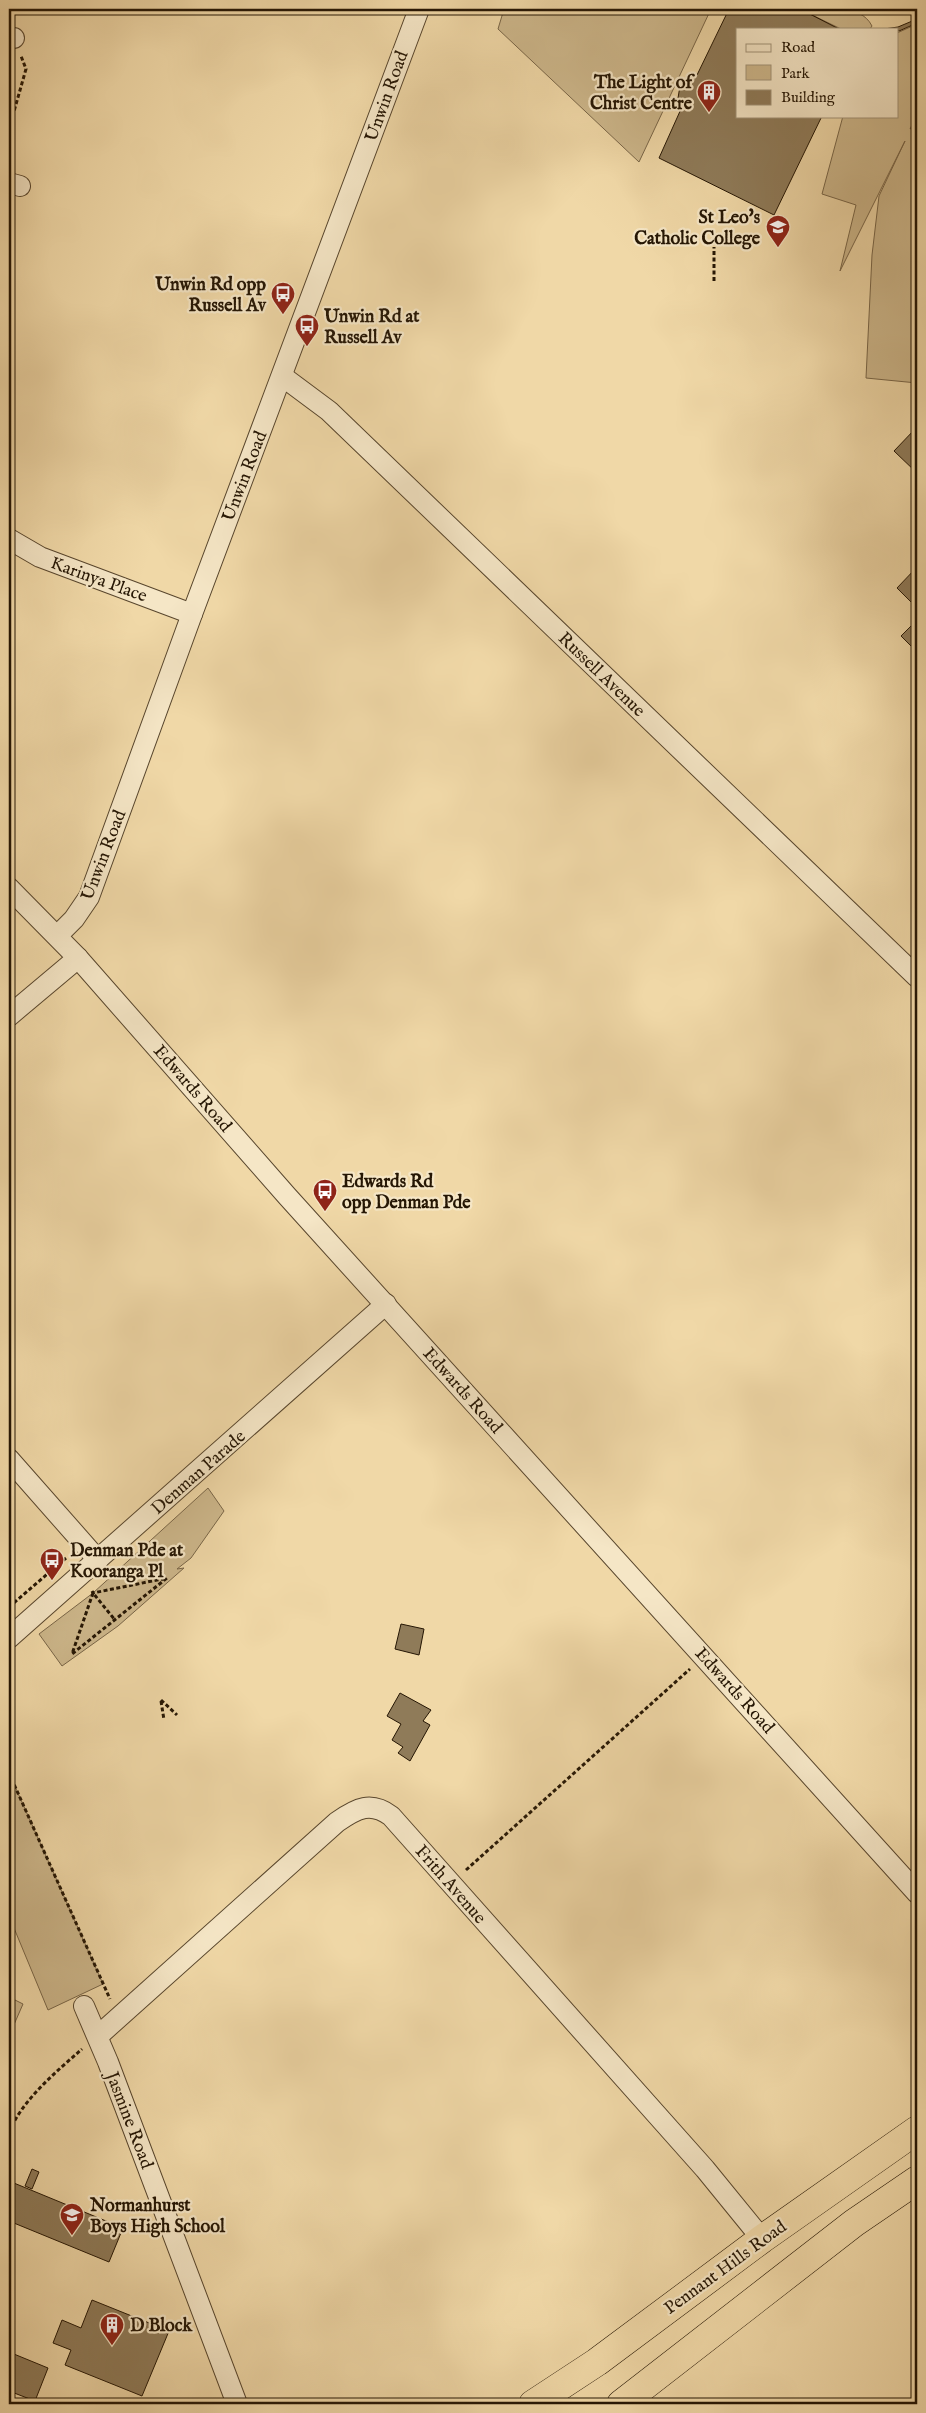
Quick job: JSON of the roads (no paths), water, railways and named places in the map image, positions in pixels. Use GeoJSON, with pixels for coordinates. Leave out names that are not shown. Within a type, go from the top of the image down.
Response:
{"type":"FeatureCollection","features":[{"type":"Feature","properties":{"kind":"highway","name":"Pennant Hills Road"},"geometry":{"type":"LineString","coordinates":[[533,2404],[597,2362],[762,2239],[917,2130]]}},
{"type":"Feature","properties":{"kind":"highway"},"geometry":{"type":"LineString","coordinates":[[622,2404],[854,2224],[917,2180]]}},
{"type":"Feature","properties":{"kind":"street","name":"Unwin Road"},"geometry":{"type":"LineString","coordinates":[[58,935],[74,919],[89,897],[192,614],[419,9]]}},
{"type":"Feature","properties":{"kind":"street","name":"Russell Avenue"},"geometry":{"type":"LineString","coordinates":[[282,376],[328,411],[917,977]]}},
{"type":"Feature","properties":{"kind":"street","name":"Karinya Place"},"geometry":{"type":"LineString","coordinates":[[9,539],[40,557],[192,614]]}},
{"type":"Feature","properties":{"kind":"street","name":"Edwards Road"},"geometry":{"type":"LineString","coordinates":[[9,888],[58,935],[287,1196],[917,1893]]}},
{"type":"Feature","properties":{"kind":"street"},"geometry":{"type":"LineString","coordinates":[[9,1016],[78,958]]}},
{"type":"Feature","properties":{"kind":"street","name":"Denman Parade"},"geometry":{"type":"LineString","coordinates":[[9,1638],[386,1304]]}},
{"type":"Feature","properties":{"kind":"street"},"geometry":{"type":"LineString","coordinates":[[9,1459],[98,1560]]}},
{"type":"Feature","properties":{"kind":"street","name":"Frith Avenue"},"geometry":{"type":"LineString","coordinates":[[98,2036],[338,1822],[356,1809],[381,1809],[391,1816],[704,2169],[762,2239]]}},
{"type":"Feature","properties":{"kind":"street","name":"Jasmine Road"},"geometry":{"type":"LineString","coordinates":[[84,2006],[98,2036],[237,2404]]}},
{"type":"Feature","properties":{"kind":"place","name":"The Light of Christ Centre"},"geometry":{"type":"Point","coordinates":[709,113]}},
{"type":"Feature","properties":{"kind":"place","name":"St Leo's Catholic College"},"geometry":{"type":"Point","coordinates":[778,248]}},
{"type":"Feature","properties":{"kind":"place","name":"Unwin Rd opp Russell Av"},"geometry":{"type":"Point","coordinates":[283,315]}},
{"type":"Feature","properties":{"kind":"place","name":"Unwin Rd at Russell Av"},"geometry":{"type":"Point","coordinates":[307,347]}},
{"type":"Feature","properties":{"kind":"place","name":"Edwards Rd opp Denman Pde"},"geometry":{"type":"Point","coordinates":[325,1212]}},
{"type":"Feature","properties":{"kind":"place","name":"Denman Pde at Kooranga Pl"},"geometry":{"type":"Point","coordinates":[52,1581]}},
{"type":"Feature","properties":{"kind":"place","name":"Normanhurst Boys High School"},"geometry":{"type":"Point","coordinates":[72,2236]}},
{"type":"Feature","properties":{"kind":"place","name":"D Block"},"geometry":{"type":"Point","coordinates":[112,2346]}}]}
